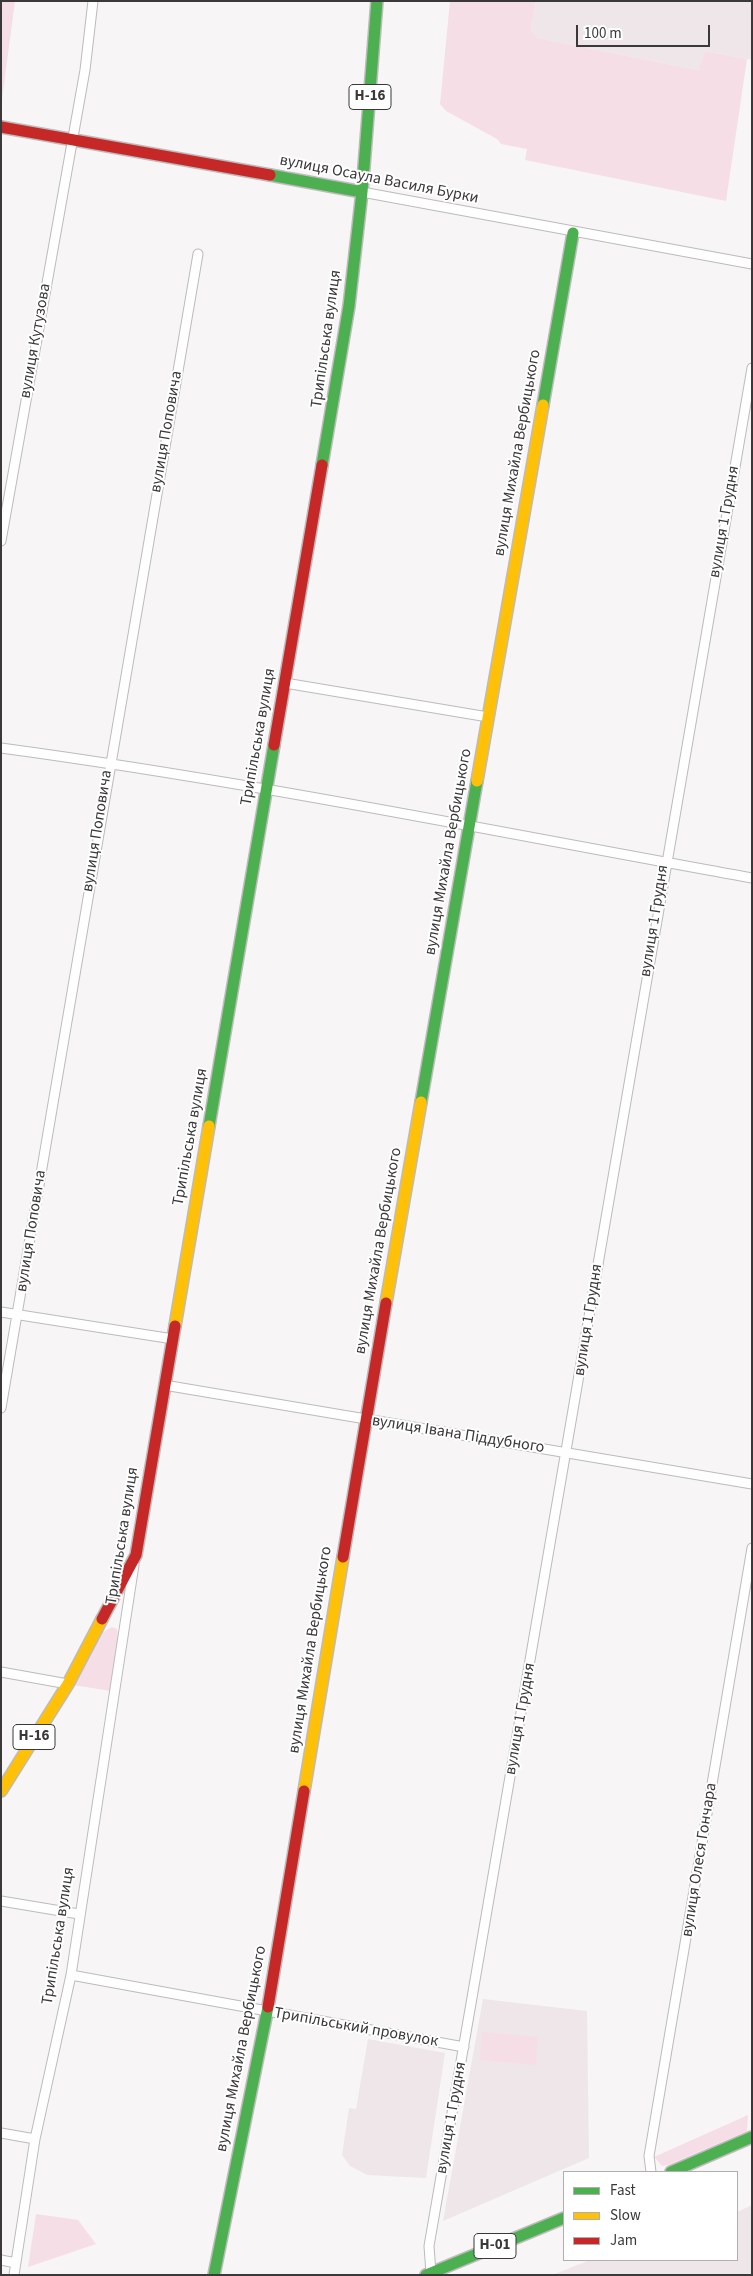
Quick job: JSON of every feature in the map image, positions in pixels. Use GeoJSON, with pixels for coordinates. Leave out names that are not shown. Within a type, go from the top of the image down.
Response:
{"type":"FeatureCollection","features":[{"type":"Feature","properties":{"kind":"street","name":"вулиця Кутузова"},"geometry":{"type":"LineString","coordinates":[[1,541],[85,70],[93,1]]}},
{"type":"Feature","properties":{"kind":"street","name":"Трипільська вулиця"},"geometry":{"type":"LineString","coordinates":[[14,2275],[35,2140],[71,1975],[79,1914],[164,1385],[350,306],[362,192],[377,1]]}},
{"type":"Feature","properties":{"kind":"street","name":"вулиця Осаула Василя Бурки"},"geometry":{"type":"LineString","coordinates":[[1,127],[752,264]]}},
{"type":"Feature","properties":{"kind":"street","name":"вулиця Михайла Вербицького"},"geometry":{"type":"LineString","coordinates":[[214,2275],[267,2012],[366,1420],[573,232]]}},
{"type":"Feature","properties":{"kind":"street","name":"вулиця Поповича"},"geometry":{"type":"LineString","coordinates":[[1,1408],[198,254]]}},
{"type":"Feature","properties":{"kind":"street","name":"вулиця 1 Грудня"},"geometry":{"type":"LineString","coordinates":[[428,2274],[429,2246],[567,1453],[665,862],[752,368]]}},
{"type":"Feature","properties":{"kind":"street"},"geometry":{"type":"LineString","coordinates":[[285,683],[488,717]]}},
{"type":"Feature","properties":{"kind":"street"},"geometry":{"type":"LineString","coordinates":[[1,748],[110,763],[266,790],[752,878]]}},
{"type":"Feature","properties":{"kind":"street"},"geometry":{"type":"LineString","coordinates":[[1,1312],[173,1339]]}},
{"type":"Feature","properties":{"kind":"street","name":"вулиця Івана Піддубного"},"geometry":{"type":"LineString","coordinates":[[164,1385],[752,1484]]}},
{"type":"Feature","properties":{"kind":"street","name":"вулиця Олеся Гончара"},"geometry":{"type":"LineString","coordinates":[[650,2171],[649,2156],[752,1548]]}},
{"type":"Feature","properties":{"kind":"street"},"geometry":{"type":"LineString","coordinates":[[1,1672],[68,1684],[136,1554]]}},
{"type":"Feature","properties":{"kind":"street","name":"Н-16"},"geometry":{"type":"LineString","coordinates":[[1,1791],[68,1684]]}},
{"type":"Feature","properties":{"kind":"street"},"geometry":{"type":"LineString","coordinates":[[1,1901],[79,1914]]}},
{"type":"Feature","properties":{"kind":"street","name":"Трипільський провулок"},"geometry":{"type":"LineString","coordinates":[[71,1975],[464,2047]]}},
{"type":"Feature","properties":{"kind":"street"},"geometry":{"type":"LineString","coordinates":[[1,2133],[35,2140]]}},
{"type":"Feature","properties":{"kind":"street"},"geometry":{"type":"LineString","coordinates":[[673,2171],[752,2137]]}},
{"type":"Feature","properties":{"kind":"street","name":"Н-01"},"geometry":{"type":"LineString","coordinates":[[428,2274],[563,2218]]}},
{"type":"Feature","properties":{"kind":"street"},"geometry":{"type":"LineString","coordinates":[[1,2260],[16,2263]]}},
{"type":"Feature","properties":{"kind":"shaded area"},"geometry":{"type":"Polygon","coordinates":[[[1,1],[15,1],[1,107],[1,1]]]}},
{"type":"Feature","properties":{"kind":"shaded area"},"geometry":{"type":"Polygon","coordinates":[[[450,1],[536,1],[531,30],[538,38],[698,70],[705,51],[747,59],[726,201],[525,160],[527,149],[501,144],[497,139],[446,111],[440,104],[450,1]]]}},
{"type":"Feature","properties":{"kind":"shaded area"},"geometry":{"type":"Polygon","coordinates":[[[536,1],[752,1],[752,60],[705,51],[698,70],[538,38],[531,30],[536,1]]]}},
{"type":"Feature","properties":{"kind":"shaded area"},"geometry":{"type":"Polygon","coordinates":[[[112,1627],[117,1629],[118,1637],[111,1691],[73,1685],[103,1632],[112,1627]]]}},
{"type":"Feature","properties":{"kind":"shaded area"},"geometry":{"type":"Polygon","coordinates":[[[483,1999],[587,2011],[589,2158],[443,2221],[483,1999]]]}},
{"type":"Feature","properties":{"kind":"shaded area"},"geometry":{"type":"Polygon","coordinates":[[[482,2032],[538,2037],[536,2065],[480,2060],[482,2032]]]}},
{"type":"Feature","properties":{"kind":"shaded area"},"geometry":{"type":"Polygon","coordinates":[[[368,2039],[445,2053],[426,2178],[367,2175],[350,2166],[342,2155],[349,2108],[356,2109],[368,2039]]]}},
{"type":"Feature","properties":{"kind":"shaded area"},"geometry":{"type":"Polygon","coordinates":[[[748,2115],[747,2131],[668,2165],[662,2166],[654,2157],[748,2115]]]}},
{"type":"Feature","properties":{"kind":"shaded area"},"geometry":{"type":"Polygon","coordinates":[[[752,2205],[752,2275],[552,2275],[587,2261],[738,2261],[738,2212],[752,2205]]]}},
{"type":"Feature","properties":{"kind":"shaded area"},"geometry":{"type":"Polygon","coordinates":[[[36,2214],[78,2220],[96,2244],[28,2267],[36,2214]]]}},
{"type":"Feature","properties":{"kind":"traffic: fast"},"geometry":{"type":"LineString","coordinates":[[322,465],[349,306],[362,192],[377,1]]}},
{"type":"Feature","properties":{"kind":"traffic: fast"},"geometry":{"type":"LineString","coordinates":[[270,175],[362,192]]}},
{"type":"Feature","properties":{"kind":"traffic: fast"},"geometry":{"type":"LineString","coordinates":[[543,405],[573,233]]}},
{"type":"Feature","properties":{"kind":"traffic: fast"},"geometry":{"type":"LineString","coordinates":[[209,1126],[274,745]]}},
{"type":"Feature","properties":{"kind":"traffic: fast"},"geometry":{"type":"LineString","coordinates":[[421,1102],[477,781]]}},
{"type":"Feature","properties":{"kind":"traffic: fast"},"geometry":{"type":"LineString","coordinates":[[214,2275],[268,2007]]}},
{"type":"Feature","properties":{"kind":"traffic: fast"},"geometry":{"type":"LineString","coordinates":[[673,2171],[752,2137]]}},
{"type":"Feature","properties":{"kind":"traffic: fast"},"geometry":{"type":"LineString","coordinates":[[426,2275],[563,2218]]}},
{"type":"Feature","properties":{"kind":"traffic: slow"},"geometry":{"type":"LineString","coordinates":[[477,781],[543,405]]}},
{"type":"Feature","properties":{"kind":"traffic: slow"},"geometry":{"type":"LineString","coordinates":[[386,1303],[421,1102]]}},
{"type":"Feature","properties":{"kind":"traffic: slow"},"geometry":{"type":"LineString","coordinates":[[175,1326],[209,1126]]}},
{"type":"Feature","properties":{"kind":"traffic: slow"},"geometry":{"type":"LineString","coordinates":[[304,1791],[343,1557]]}},
{"type":"Feature","properties":{"kind":"traffic: slow"},"geometry":{"type":"LineString","coordinates":[[1,1791],[68,1684],[102,1619]]}},
{"type":"Feature","properties":{"kind":"traffic: jam"},"geometry":{"type":"LineString","coordinates":[[1,127],[270,175]]}},
{"type":"Feature","properties":{"kind":"traffic: jam"},"geometry":{"type":"LineString","coordinates":[[274,745],[322,465]]}},
{"type":"Feature","properties":{"kind":"traffic: jam"},"geometry":{"type":"LineString","coordinates":[[343,1557],[386,1303]]}},
{"type":"Feature","properties":{"kind":"traffic: jam"},"geometry":{"type":"LineString","coordinates":[[102,1619],[136,1555],[175,1326]]}},
{"type":"Feature","properties":{"kind":"traffic: jam"},"geometry":{"type":"LineString","coordinates":[[268,2007],[304,1791]]}}]}
